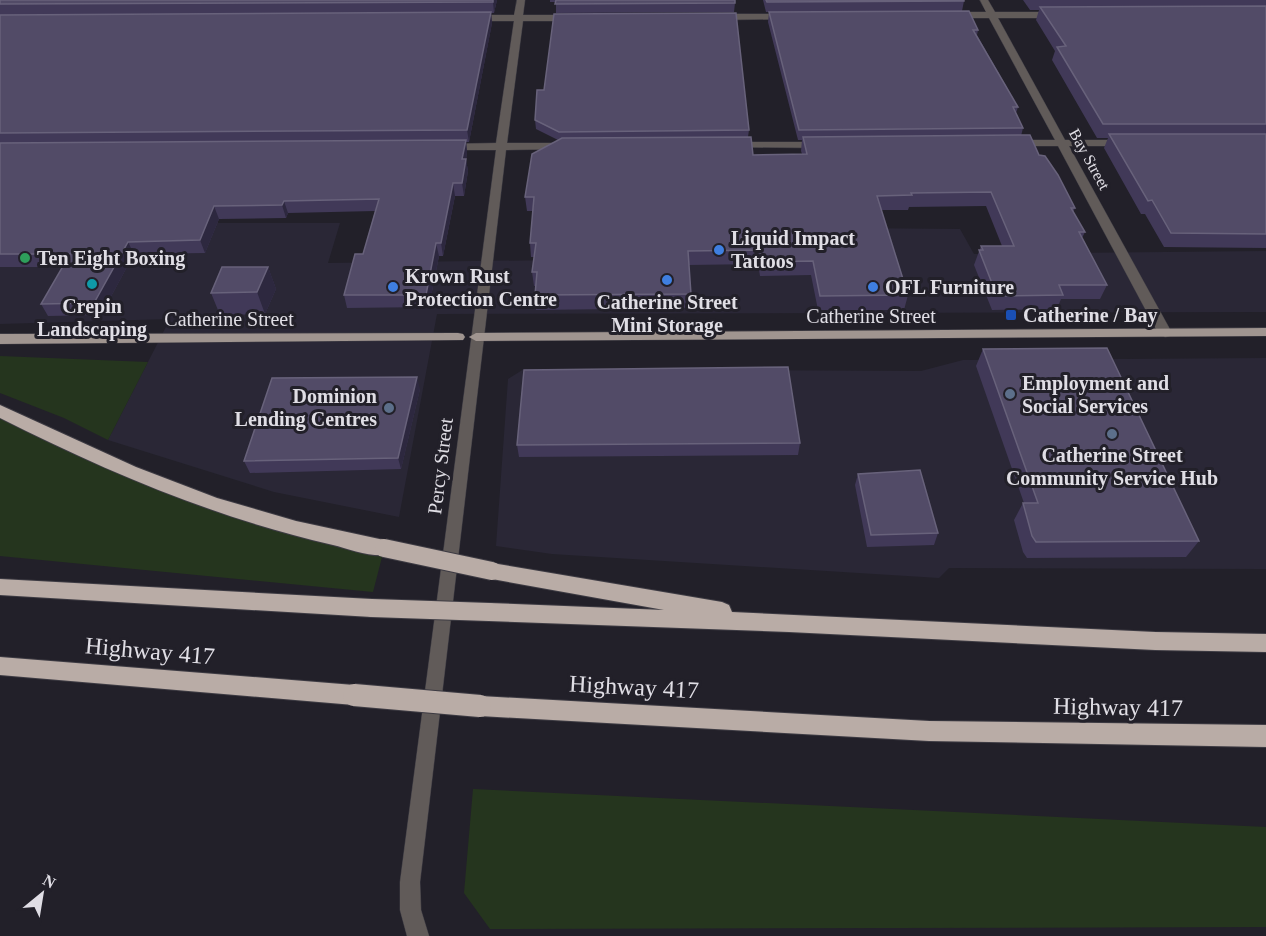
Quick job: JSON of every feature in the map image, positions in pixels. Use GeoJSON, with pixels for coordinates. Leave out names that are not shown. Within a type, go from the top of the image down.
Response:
{"type":"FeatureCollection","features":[{"type":"Feature","properties":{"kind":"highway"},"geometry":{"type":"LineString","coordinates":[[0,411],[116,467],[210,503],[270,522],[492,571],[789,623]]}},
{"type":"Feature","properties":{"kind":"highway"},"geometry":{"type":"LineString","coordinates":[[0,586],[372,608],[789,623],[1155,641],[1266,643]]}},
{"type":"Feature","properties":{"kind":"highway","name":"Highway 417"},"geometry":{"type":"LineString","coordinates":[[0,666],[480,706],[929,731],[1266,736]]}},
{"type":"Feature","properties":{"kind":"highway"},"geometry":{"type":"LineString","coordinates":[[1191,735],[1266,747]]}},
{"type":"Feature","properties":{"kind":"main road","name":"Catherine Street"},"geometry":{"type":"LineString","coordinates":[[476,337],[1266,333]]}},
{"type":"Feature","properties":{"kind":"main road","name":"Catherine Street"},"geometry":{"type":"LineString","coordinates":[[0,339],[458,337]]}},
{"type":"Feature","properties":{"kind":"street","name":"Percy Street"},"geometry":{"type":"LineString","coordinates":[[418,936],[413,926],[409,903],[410,882],[476,337],[521,0]]}},
{"type":"Feature","properties":{"kind":"street","name":"Bay Street"},"geometry":{"type":"LineString","coordinates":[[984,0],[1166,333]]}},
{"type":"Feature","properties":{"kind":"street"},"geometry":{"type":"LineString","coordinates":[[940,16],[1071,15]]}},
{"type":"Feature","properties":{"kind":"street"},"geometry":{"type":"LineString","coordinates":[[705,17],[799,16]]}},
{"type":"Feature","properties":{"kind":"street"},"geometry":{"type":"LineString","coordinates":[[464,18],[588,18]]}},
{"type":"Feature","properties":{"kind":"street"},"geometry":{"type":"LineString","coordinates":[[998,143],[1140,142]]}},
{"type":"Feature","properties":{"kind":"street"},"geometry":{"type":"LineString","coordinates":[[715,145],[833,145]]}},
{"type":"Feature","properties":{"kind":"street"},"geometry":{"type":"LineString","coordinates":[[433,147],[573,146]]}},
{"type":"Feature","properties":{"kind":"shaded area"},"geometry":{"type":"Polygon","coordinates":[[[0,223],[340,223],[328,263],[634,259],[636,226],[960,229],[974,254],[1266,251],[1266,312],[437,314],[399,517],[274,492],[108,440],[170,319],[0,324],[0,223]]]}},
{"type":"Feature","properties":{"kind":"shaded area"},"geometry":{"type":"Polygon","coordinates":[[[1266,358],[1266,569],[949,568],[939,578],[552,554],[496,546],[508,379],[524,369],[921,371],[963,360],[1266,358]]]}},
{"type":"Feature","properties":{"kind":"green space"},"geometry":{"type":"Polygon","coordinates":[[[0,356],[148,362],[108,440],[64,418],[0,393],[0,356]]]}},
{"type":"Feature","properties":{"kind":"green space"},"geometry":{"type":"Polygon","coordinates":[[[0,417],[259,525],[382,557],[373,592],[0,556],[0,417]]]}},
{"type":"Feature","properties":{"kind":"green space"},"geometry":{"type":"Polygon","coordinates":[[[473,789],[1266,827],[1266,927],[490,929],[464,893],[473,789]]]}},
{"type":"Feature","properties":{"kind":"building"},"geometry":{"type":"Polygon","coordinates":[[[0,0],[493,0],[493,2],[0,4],[0,0]]]}},
{"type":"Feature","properties":{"kind":"building"},"geometry":{"type":"Polygon","coordinates":[[[556,0],[735,0],[735,3],[555,4],[556,0]]]}},
{"type":"Feature","properties":{"kind":"building"},"geometry":{"type":"Polygon","coordinates":[[[766,0],[964,0],[964,1],[767,2],[766,0]]]}},
{"type":"Feature","properties":{"kind":"building"},"geometry":{"type":"Polygon","coordinates":[[[1266,6],[1266,124],[1103,124],[1057,47],[1066,46],[1040,7],[1266,6]]]}},
{"type":"Feature","properties":{"kind":"building"},"geometry":{"type":"Polygon","coordinates":[[[969,11],[978,30],[973,30],[1018,107],[1013,107],[1023,128],[799,130],[769,12],[969,11]]]}},
{"type":"Feature","properties":{"kind":"building"},"geometry":{"type":"Polygon","coordinates":[[[491,12],[467,130],[0,133],[0,15],[491,12]]]}},
{"type":"Feature","properties":{"kind":"building"},"geometry":{"type":"Polygon","coordinates":[[[736,13],[749,130],[559,132],[535,120],[537,90],[544,90],[554,14],[736,13]]]}},
{"type":"Feature","properties":{"kind":"building"},"geometry":{"type":"Polygon","coordinates":[[[1109,134],[1266,134],[1266,234],[1171,233],[1152,200],[1148,201],[1109,134]]]}},
{"type":"Feature","properties":{"kind":"building"},"geometry":{"type":"Polygon","coordinates":[[[1030,135],[1039,155],[1045,156],[1058,175],[1075,208],[1071,208],[1085,232],[1079,232],[1107,285],[1059,285],[1063,295],[997,296],[979,250],[983,250],[981,246],[1014,246],[991,192],[911,193],[912,195],[877,196],[908,295],[820,296],[813,261],[762,262],[760,250],[688,251],[691,294],[535,295],[537,272],[532,272],[536,243],[530,243],[534,197],[525,197],[532,154],[562,138],[751,137],[753,155],[807,154],[803,137],[1030,135]]]}},
{"type":"Feature","properties":{"kind":"building"},"geometry":{"type":"Polygon","coordinates":[[[466,140],[462,159],[466,159],[462,183],[453,183],[441,243],[436,243],[426,295],[344,295],[355,254],[363,254],[379,199],[284,201],[282,205],[214,206],[200,240],[128,242],[94,303],[41,304],[70,254],[0,254],[0,143],[466,140]]]}},
{"type":"Feature","properties":{"kind":"building"},"geometry":{"type":"Polygon","coordinates":[[[222,267],[268,267],[257,292],[211,293],[222,267]]]}},
{"type":"Feature","properties":{"kind":"building"},"geometry":{"type":"Polygon","coordinates":[[[1107,348],[1199,541],[1036,542],[1032,536],[1023,503],[1038,503],[983,349],[1107,348]]]}},
{"type":"Feature","properties":{"kind":"building"},"geometry":{"type":"Polygon","coordinates":[[[788,367],[800,443],[517,445],[524,370],[788,367]]]}},
{"type":"Feature","properties":{"kind":"building"},"geometry":{"type":"Polygon","coordinates":[[[417,377],[398,458],[244,461],[272,378],[417,377]]]}},
{"type":"Feature","properties":{"kind":"building"},"geometry":{"type":"Polygon","coordinates":[[[920,470],[938,533],[871,535],[858,474],[920,470]]]}},
{"type":"Feature","properties":{"kind":"place","name":"Liquid Impact Tattoos"},"geometry":{"type":"Point","coordinates":[719,250]}},
{"type":"Feature","properties":{"kind":"place","name":"Ten Eight Boxing"},"geometry":{"type":"Point","coordinates":[25,258]}},
{"type":"Feature","properties":{"kind":"place","name":"Catherine Street Mini Storage"},"geometry":{"type":"Point","coordinates":[667,280]}},
{"type":"Feature","properties":{"kind":"place","name":"Crepin Landscaping"},"geometry":{"type":"Point","coordinates":[92,284]}},
{"type":"Feature","properties":{"kind":"place","name":"Krown Rust Protection Centre"},"geometry":{"type":"Point","coordinates":[393,287]}},
{"type":"Feature","properties":{"kind":"place","name":"OFL Furniture"},"geometry":{"type":"Point","coordinates":[873,287]}},
{"type":"Feature","properties":{"kind":"place","name":"Catherine / Bay"},"geometry":{"type":"Point","coordinates":[1011,315]}},
{"type":"Feature","properties":{"kind":"place","name":"Employment and Social Services"},"geometry":{"type":"Point","coordinates":[1010,394]}},
{"type":"Feature","properties":{"kind":"place","name":"Dominion Lending Centres"},"geometry":{"type":"Point","coordinates":[389,408]}},
{"type":"Feature","properties":{"kind":"place","name":"Catherine Street Community Service Hub"},"geometry":{"type":"Point","coordinates":[1112,434]}}]}
